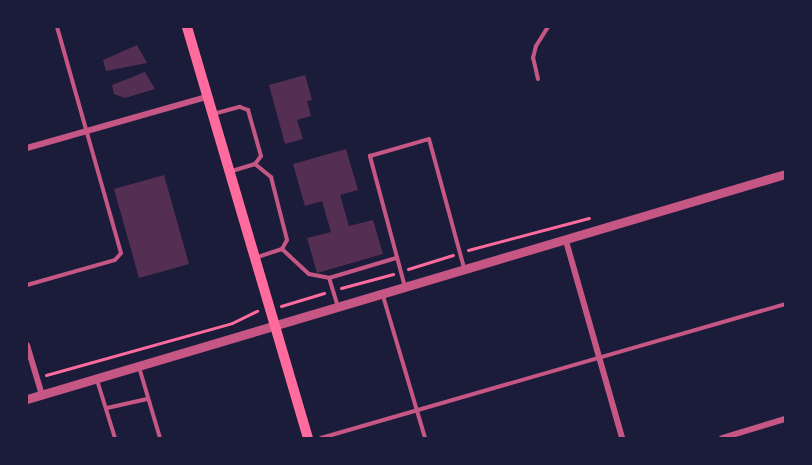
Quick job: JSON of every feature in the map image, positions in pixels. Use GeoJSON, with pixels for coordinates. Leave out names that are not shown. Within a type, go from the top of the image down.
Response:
{"type":"FeatureCollection","features":[{"type":"Feature","properties":{"kind":"main road"},"geometry":{"type":"LineString","coordinates":[[187,27],[308,438]]}},
{"type":"Feature","properties":{"kind":"street"},"geometry":{"type":"LineString","coordinates":[[27,148],[206,97]]}},
{"type":"Feature","properties":{"kind":"street"},"geometry":{"type":"LineString","coordinates":[[27,399],[465,272],[785,174]]}},
{"type":"Feature","properties":{"kind":"street"},"geometry":{"type":"LineString","coordinates":[[566,241],[622,438]]}},
{"type":"Feature","properties":{"kind":"street"},"geometry":{"type":"LineString","coordinates":[[27,345],[42,395]]}},
{"type":"Feature","properties":{"kind":"street"},"geometry":{"type":"LineString","coordinates":[[722,438],[785,420]]}},
{"type":"Feature","properties":{"kind":"lane"},"geometry":{"type":"LineString","coordinates":[[27,285],[115,260],[121,253],[57,27]]}},
{"type":"Feature","properties":{"kind":"lane"},"geometry":{"type":"LineString","coordinates":[[538,79],[533,58],[536,46],[548,27]]}},
{"type":"Feature","properties":{"kind":"lane"},"geometry":{"type":"LineString","coordinates":[[212,115],[240,107],[248,110],[261,156],[255,164],[229,172]]}},
{"type":"Feature","properties":{"kind":"lane"},"geometry":{"type":"LineString","coordinates":[[405,289],[370,156],[429,139],[465,272]]}},
{"type":"Feature","properties":{"kind":"lane"},"geometry":{"type":"LineString","coordinates":[[255,164],[271,177],[287,240],[282,249],[255,257]]}},
{"type":"Feature","properties":{"kind":"lane"},"geometry":{"type":"LineString","coordinates":[[282,249],[309,274],[329,278],[396,258]]}},
{"type":"Feature","properties":{"kind":"lane"},"geometry":{"type":"LineString","coordinates":[[329,278],[338,309]]}},
{"type":"Feature","properties":{"kind":"lane"},"geometry":{"type":"LineString","coordinates":[[383,296],[425,438]]}},
{"type":"Feature","properties":{"kind":"lane"},"geometry":{"type":"LineString","coordinates":[[321,438],[785,304]]}},
{"type":"Feature","properties":{"kind":"lane"},"geometry":{"type":"LineString","coordinates":[[139,367],[160,438]]}},
{"type":"Feature","properties":{"kind":"lane"},"geometry":{"type":"LineString","coordinates":[[97,379],[116,438]]}},
{"type":"Feature","properties":{"kind":"lane"},"geometry":{"type":"LineString","coordinates":[[107,408],[147,399]]}},
{"type":"Feature","properties":{"kind":"path"},"geometry":{"type":"LineString","coordinates":[[406,269],[448,257]]}},
{"type":"Feature","properties":{"kind":"path"},"geometry":{"type":"LineString","coordinates":[[345,287],[385,276]]}},
{"type":"Feature","properties":{"kind":"path"},"geometry":{"type":"LineString","coordinates":[[282,306],[321,294]]}},
{"type":"Feature","properties":{"kind":"path"},"geometry":{"type":"LineString","coordinates":[[45,375],[232,323],[248,312]]}},
{"type":"Feature","properties":{"kind":"building"},"geometry":{"type":"Polygon","coordinates":[[[137,45],[147,63],[106,71],[103,60],[137,45]]]}},
{"type":"Feature","properties":{"kind":"building"},"geometry":{"type":"Polygon","coordinates":[[[145,72],[155,89],[125,98],[114,94],[112,85],[145,72]]]}},
{"type":"Feature","properties":{"kind":"building"},"geometry":{"type":"Polygon","coordinates":[[[305,75],[312,100],[307,101],[311,116],[297,120],[303,139],[285,144],[269,85],[305,75]]]}},
{"type":"Feature","properties":{"kind":"building"},"geometry":{"type":"Polygon","coordinates":[[[346,149],[358,190],[340,195],[349,226],[373,220],[383,254],[317,273],[307,238],[331,232],[322,201],[305,206],[293,164],[346,149]]]}},
{"type":"Feature","properties":{"kind":"building"},"geometry":{"type":"Polygon","coordinates":[[[164,175],[189,264],[139,278],[114,189],[164,175]]]}}]}
